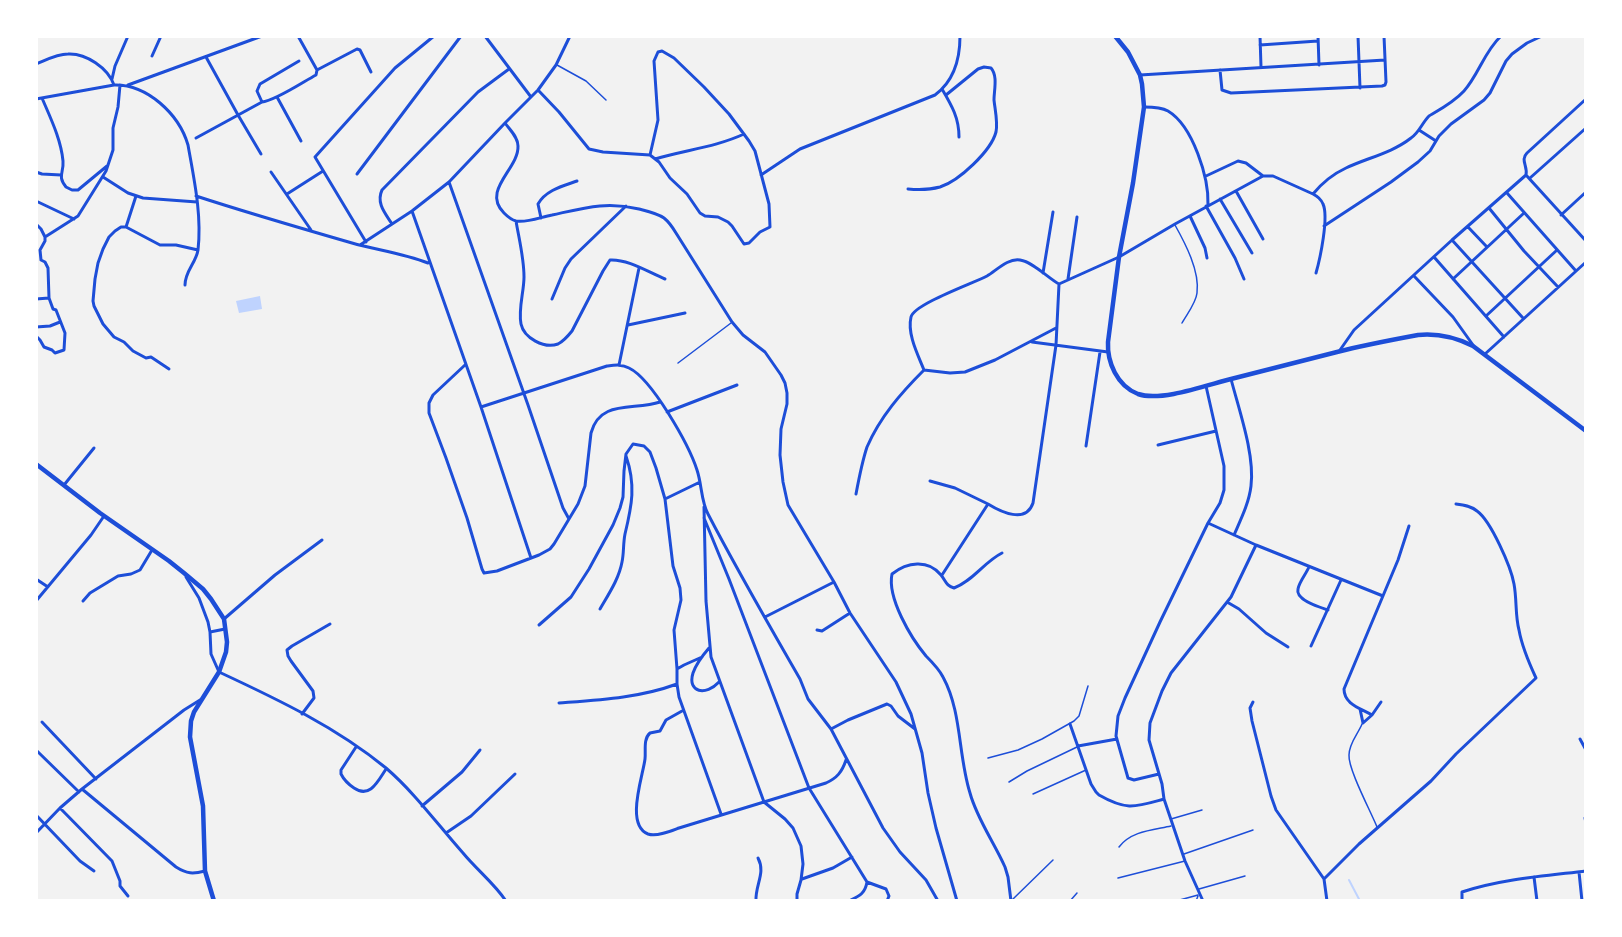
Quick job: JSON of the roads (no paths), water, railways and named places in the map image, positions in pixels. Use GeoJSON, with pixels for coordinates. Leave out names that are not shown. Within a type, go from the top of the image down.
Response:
{"type":"FeatureCollection","features":[{"type":"Feature","properties":{"kind":"main road"},"geometry":{"type":"LineString","coordinates":[[1115,36],[1128,52],[1140,75],[1144,107],[1119,257],[1108,352],[1117,377],[1123,384],[1139,394],[1163,395],[1339,351],[1418,334],[1429,334],[1455,338],[1473,346],[1586,431]]}},
{"type":"Feature","properties":{"kind":"main road"},"geometry":{"type":"LineString","coordinates":[[36,464],[184,573],[203,589],[224,620],[226,652],[219,672],[191,721],[190,737],[203,806],[205,871],[214,901]]}},
{"type":"Feature","properties":{"kind":"street"},"geometry":{"type":"LineString","coordinates":[[112,80],[115,66],[128,36]]}},
{"type":"Feature","properties":{"kind":"street"},"geometry":{"type":"LineString","coordinates":[[152,56],[161,36]]}},
{"type":"Feature","properties":{"kind":"street"},"geometry":{"type":"LineString","coordinates":[[126,86],[262,36]]}},
{"type":"Feature","properties":{"kind":"street"},"geometry":{"type":"LineString","coordinates":[[298,36],[317,70]]}},
{"type":"Feature","properties":{"kind":"street"},"geometry":{"type":"LineString","coordinates":[[366,242],[315,159],[319,151],[395,68],[434,36]]}},
{"type":"Feature","properties":{"kind":"street"},"geometry":{"type":"LineString","coordinates":[[357,174],[461,36]]}},
{"type":"Feature","properties":{"kind":"street"},"geometry":{"type":"LineString","coordinates":[[485,36],[531,98]]}},
{"type":"Feature","properties":{"kind":"street"},"geometry":{"type":"LineString","coordinates":[[360,245],[412,211],[449,182],[538,90],[556,65],[570,36]]}},
{"type":"Feature","properties":{"kind":"street"},"geometry":{"type":"LineString","coordinates":[[761,175],[800,149],[929,98],[942,89],[954,71],[960,36]]}},
{"type":"Feature","properties":{"kind":"street"},"geometry":{"type":"LineString","coordinates":[[1260,36],[1261,68]]}},
{"type":"Feature","properties":{"kind":"street"},"geometry":{"type":"LineString","coordinates":[[1318,36],[1319,65]]}},
{"type":"Feature","properties":{"kind":"street"},"geometry":{"type":"LineString","coordinates":[[1358,36],[1360,88]]}},
{"type":"Feature","properties":{"kind":"street"},"geometry":{"type":"LineString","coordinates":[[1220,70],[1222,90],[1231,93],[1382,86],[1386,82],[1384,36]]}},
{"type":"Feature","properties":{"kind":"street"},"geometry":{"type":"LineString","coordinates":[[1312,194],[1320,185],[1345,168],[1404,143],[1415,135],[1429,116],[1463,92],[1489,48],[1501,36]]}},
{"type":"Feature","properties":{"kind":"street"},"geometry":{"type":"LineString","coordinates":[[1324,226],[1391,182],[1430,151],[1450,124],[1484,100],[1490,93],[1512,54],[1542,36]]}},
{"type":"Feature","properties":{"kind":"street"},"geometry":{"type":"LineString","coordinates":[[1260,45],[1318,41]]}},
{"type":"Feature","properties":{"kind":"street"},"geometry":{"type":"LineString","coordinates":[[196,138],[262,102],[277,97],[316,75],[317,70],[357,49],[360,50],[371,72]]}},
{"type":"Feature","properties":{"kind":"street"},"geometry":{"type":"LineString","coordinates":[[538,90],[588,149],[650,155],[687,194],[700,213],[728,222],[744,244],[749,243],[760,232],[770,227],[769,208],[755,151],[729,114],[696,79],[667,53],[660,51],[654,61],[658,120],[650,155]]}},
{"type":"Feature","properties":{"kind":"street"},"geometry":{"type":"LineString","coordinates":[[36,64],[59,55],[76,54],[100,66],[114,85]]}},
{"type":"Feature","properties":{"kind":"street"},"geometry":{"type":"LineString","coordinates":[[206,57],[261,154]]}},
{"type":"Feature","properties":{"kind":"street"},"geometry":{"type":"LineString","coordinates":[[1140,75],[1385,60]]}},
{"type":"Feature","properties":{"kind":"street"},"geometry":{"type":"LineString","coordinates":[[262,102],[257,91],[260,84],[299,61]]}},
{"type":"Feature","properties":{"kind":"street"},"geometry":{"type":"LineString","coordinates":[[908,189],[926,190],[955,180],[994,139],[997,129],[994,71],[987,67],[978,69],[946,95]]}},
{"type":"Feature","properties":{"kind":"street"},"geometry":{"type":"LineString","coordinates":[[392,225],[380,205],[382,190],[478,92],[509,69]]}},
{"type":"Feature","properties":{"kind":"street"},"geometry":{"type":"LineString","coordinates":[[36,99],[114,85],[126,86],[147,94],[157,101],[182,128],[188,145],[197,202],[198,250],[187,273],[185,285]]}},
{"type":"Feature","properties":{"kind":"street"},"geometry":{"type":"LineString","coordinates":[[45,237],[74,219],[103,177],[113,150],[113,128],[120,85]]}},
{"type":"Feature","properties":{"kind":"street"},"geometry":{"type":"LineString","coordinates":[[942,89],[958,120],[959,137]]}},
{"type":"Feature","properties":{"kind":"street"},"geometry":{"type":"LineString","coordinates":[[277,97],[301,141]]}},
{"type":"Feature","properties":{"kind":"street"},"geometry":{"type":"LineString","coordinates":[[42,98],[62,154],[61,175],[66,188],[78,190],[109,164]]}},
{"type":"Feature","properties":{"kind":"street"},"geometry":{"type":"LineString","coordinates":[[1586,99],[1527,153],[1523,160],[1528,177],[1586,240]]}},
{"type":"Feature","properties":{"kind":"street"},"geometry":{"type":"LineString","coordinates":[[1144,107],[1168,111],[1184,126],[1206,176],[1209,194],[1207,206],[1244,279]]}},
{"type":"Feature","properties":{"kind":"street"},"geometry":{"type":"LineString","coordinates":[[505,123],[515,136],[518,149],[499,187],[497,200],[503,211],[516,220],[541,218],[601,205],[626,206],[661,216],[669,223],[688,250],[732,322],[743,335],[765,352],[781,375],[787,393],[780,441],[781,470],[786,496],[792,512],[850,613],[896,682],[911,714],[917,730],[936,828],[957,901]]}},
{"type":"Feature","properties":{"kind":"street"},"geometry":{"type":"LineString","coordinates":[[1339,351],[1354,330],[1452,240],[1586,128]]}},
{"type":"Feature","properties":{"kind":"street"},"geometry":{"type":"LineString","coordinates":[[1419,130],[1436,141]]}},
{"type":"Feature","properties":{"kind":"street"},"geometry":{"type":"LineString","coordinates":[[655,159],[715,145],[744,134]]}},
{"type":"Feature","properties":{"kind":"street"},"geometry":{"type":"LineString","coordinates":[[1206,176],[1238,160],[1263,176]]}},
{"type":"Feature","properties":{"kind":"street"},"geometry":{"type":"LineString","coordinates":[[286,194],[323,171]]}},
{"type":"Feature","properties":{"kind":"street"},"geometry":{"type":"LineString","coordinates":[[36,172],[61,175]]}},
{"type":"Feature","properties":{"kind":"street"},"geometry":{"type":"LineString","coordinates":[[271,172],[312,231]]}},
{"type":"Feature","properties":{"kind":"street"},"geometry":{"type":"LineString","coordinates":[[1059,284],[1119,257],[1263,176],[1273,176],[1312,194],[1322,202],[1324,226],[1316,273]]}},
{"type":"Feature","properties":{"kind":"street"},"geometry":{"type":"LineString","coordinates":[[103,177],[136,196],[197,202]]}},
{"type":"Feature","properties":{"kind":"street"},"geometry":{"type":"LineString","coordinates":[[541,218],[538,204],[543,196],[577,181]]}},
{"type":"Feature","properties":{"kind":"street"},"geometry":{"type":"LineString","coordinates":[[449,182],[563,508],[569,519]]}},
{"type":"Feature","properties":{"kind":"street"},"geometry":{"type":"LineString","coordinates":[[1236,190],[1263,239]]}},
{"type":"Feature","properties":{"kind":"street"},"geometry":{"type":"LineString","coordinates":[[1562,215],[1586,192]]}},
{"type":"Feature","properties":{"kind":"street"},"geometry":{"type":"LineString","coordinates":[[1507,193],[1576,271]]}},
{"type":"Feature","properties":{"kind":"street"},"geometry":{"type":"LineString","coordinates":[[126,226],[136,196]]}},
{"type":"Feature","properties":{"kind":"street"},"geometry":{"type":"LineString","coordinates":[[196,196],[360,245],[405,255],[429,264]]}},
{"type":"Feature","properties":{"kind":"street"},"geometry":{"type":"LineString","coordinates":[[1220,199],[1252,253]]}},
{"type":"Feature","properties":{"kind":"street"},"geometry":{"type":"LineString","coordinates":[[36,201],[74,219]]}},
{"type":"Feature","properties":{"kind":"street"},"geometry":{"type":"LineString","coordinates":[[552,298],[565,268],[572,259],[626,206]]}},
{"type":"Feature","properties":{"kind":"street"},"geometry":{"type":"LineString","coordinates":[[1489,208],[1557,287]]}},
{"type":"Feature","properties":{"kind":"street"},"geometry":{"type":"LineString","coordinates":[[412,211],[531,558]]}},
{"type":"Feature","properties":{"kind":"street"},"geometry":{"type":"LineString","coordinates":[[1043,273],[1053,212]]}},
{"type":"Feature","properties":{"kind":"street"},"geometry":{"type":"LineString","coordinates":[[1454,279],[1524,213]]}},
{"type":"Feature","properties":{"kind":"street"},"geometry":{"type":"LineString","coordinates":[[1190,216],[1205,248],[1206,258]]}},
{"type":"Feature","properties":{"kind":"street"},"geometry":{"type":"LineString","coordinates":[[1068,279],[1077,217]]}},
{"type":"Feature","properties":{"kind":"street"},"geometry":{"type":"LineString","coordinates":[[516,220],[524,271],[520,321],[524,332],[534,340],[549,345],[566,338],[610,260],[616,260],[665,279]]}},
{"type":"Feature","properties":{"kind":"street"},"geometry":{"type":"LineString","coordinates":[[36,224],[45,237],[38,260],[45,262],[48,268],[49,298],[61,322],[64,333],[64,350],[55,353],[44,347],[36,336]]}},
{"type":"Feature","properties":{"kind":"street"},"geometry":{"type":"LineString","coordinates":[[169,369],[151,357],[140,356],[124,342],[114,337],[103,324],[94,306],[98,263],[109,237],[126,226],[160,245],[176,245],[198,250]]}},
{"type":"Feature","properties":{"kind":"street"},"geometry":{"type":"LineString","coordinates":[[1468,227],[1487,247]]}},
{"type":"Feature","properties":{"kind":"street"},"geometry":{"type":"LineString","coordinates":[[1452,240],[1523,318]]}},
{"type":"Feature","properties":{"kind":"street"},"geometry":{"type":"LineString","coordinates":[[1486,316],[1557,250]]}},
{"type":"Feature","properties":{"kind":"street"},"geometry":{"type":"LineString","coordinates":[[1434,257],[1504,337]]}},
{"type":"Feature","properties":{"kind":"street"},"geometry":{"type":"LineString","coordinates":[[924,370],[912,338],[912,315],[937,298],[987,276],[1012,261],[1020,260],[1059,284]]}},
{"type":"Feature","properties":{"kind":"street"},"geometry":{"type":"LineString","coordinates":[[1485,354],[1586,262]]}},
{"type":"Feature","properties":{"kind":"street"},"geometry":{"type":"LineString","coordinates":[[619,365],[639,268]]}},
{"type":"Feature","properties":{"kind":"street"},"geometry":{"type":"LineString","coordinates":[[1414,276],[1461,326],[1473,346]]}},
{"type":"Feature","properties":{"kind":"street"},"geometry":{"type":"LineString","coordinates":[[930,481],[956,488],[1000,511],[1019,515],[1028,512],[1033,503],[1056,345],[1059,284]]}},
{"type":"Feature","properties":{"kind":"street"},"geometry":{"type":"LineString","coordinates":[[36,299],[49,298]]}},
{"type":"Feature","properties":{"kind":"street"},"geometry":{"type":"LineString","coordinates":[[628,325],[685,313]]}},
{"type":"Feature","properties":{"kind":"street"},"geometry":{"type":"LineString","coordinates":[[36,327],[61,322]]}},
{"type":"Feature","properties":{"kind":"street"},"geometry":{"type":"LineString","coordinates":[[924,370],[965,372],[995,360],[1056,328]]}},
{"type":"Feature","properties":{"kind":"street"},"geometry":{"type":"LineString","coordinates":[[1030,342],[1108,352]]}},
{"type":"Feature","properties":{"kind":"street"},"geometry":{"type":"LineString","coordinates":[[1086,446],[1100,352]]}},
{"type":"Feature","properties":{"kind":"street"},"geometry":{"type":"LineString","coordinates":[[465,365],[433,395],[429,404],[429,413],[467,518],[484,573],[490,573],[550,549],[559,537],[585,486],[591,433],[598,418],[612,409],[646,406],[661,402]]}},
{"type":"Feature","properties":{"kind":"street"},"geometry":{"type":"LineString","coordinates":[[481,407],[607,366],[619,365],[628,367],[643,378],[661,402],[691,456],[700,482],[704,506],[709,648],[719,682],[764,802],[785,819],[797,837],[802,855],[797,901]]}},
{"type":"Feature","properties":{"kind":"street"},"geometry":{"type":"LineString","coordinates":[[856,494],[867,447],[879,423],[894,401],[924,370]]}},
{"type":"Feature","properties":{"kind":"street"},"geometry":{"type":"LineString","coordinates":[[1231,379],[1247,442],[1252,475],[1249,499],[1234,535]]}},
{"type":"Feature","properties":{"kind":"street"},"geometry":{"type":"LineString","coordinates":[[667,412],[737,385]]}},
{"type":"Feature","properties":{"kind":"street"},"geometry":{"type":"LineString","coordinates":[[1159,774],[1134,780],[1128,778],[1116,730],[1118,716],[1125,698],[1208,523],[1220,503],[1224,489],[1224,466],[1206,386]]}},
{"type":"Feature","properties":{"kind":"street"},"geometry":{"type":"LineString","coordinates":[[1158,445],[1216,431]]}},
{"type":"Feature","properties":{"kind":"street"},"geometry":{"type":"LineString","coordinates":[[539,625],[571,597],[613,525],[623,497],[626,454],[633,444],[639,444],[648,449],[665,499],[673,566],[680,588],[681,600],[674,630],[677,684],[683,710],[721,814]]}},
{"type":"Feature","properties":{"kind":"street"},"geometry":{"type":"LineString","coordinates":[[64,485],[94,448]]}},
{"type":"Feature","properties":{"kind":"street"},"geometry":{"type":"LineString","coordinates":[[600,609],[622,563],[633,496],[632,475],[626,454]]}},
{"type":"Feature","properties":{"kind":"street"},"geometry":{"type":"LineString","coordinates":[[665,499],[700,482]]}},
{"type":"Feature","properties":{"kind":"street"},"geometry":{"type":"LineString","coordinates":[[941,575],[988,504]]}},
{"type":"Feature","properties":{"kind":"street"},"geometry":{"type":"LineString","coordinates":[[1324,879],[1359,844],[1431,781],[1536,678],[1521,639],[1514,584],[1505,558],[1480,513],[1472,507],[1456,504]]}},
{"type":"Feature","properties":{"kind":"street"},"geometry":{"type":"LineString","coordinates":[[704,506],[800,679],[808,699],[831,729],[883,828],[900,852],[926,880],[938,901]]}},
{"type":"Feature","properties":{"kind":"street"},"geometry":{"type":"LineString","coordinates":[[36,601],[104,516]]}},
{"type":"Feature","properties":{"kind":"street"},"geometry":{"type":"LineString","coordinates":[[704,519],[809,788],[867,882],[886,889],[889,893],[887,901]]}},
{"type":"Feature","properties":{"kind":"street"},"geometry":{"type":"LineString","coordinates":[[1208,523],[1256,545],[1383,596]]}},
{"type":"Feature","properties":{"kind":"street"},"geometry":{"type":"LineString","coordinates":[[1372,715],[1348,701],[1344,695],[1344,689],[1398,560],[1409,526]]}},
{"type":"Feature","properties":{"kind":"street"},"geometry":{"type":"LineString","coordinates":[[224,620],[275,575],[322,540]]}},
{"type":"Feature","properties":{"kind":"street"},"geometry":{"type":"LineString","coordinates":[[1203,901],[1185,861],[1164,799],[1149,740],[1150,723],[1171,673],[1227,602],[1256,545]]}},
{"type":"Feature","properties":{"kind":"street"},"geometry":{"type":"LineString","coordinates":[[83,601],[90,593],[118,576],[140,570],[152,550]]}},
{"type":"Feature","properties":{"kind":"street"},"geometry":{"type":"LineString","coordinates":[[1002,553],[994,557],[974,576],[954,588],[949,586],[932,567],[920,563],[898,569],[892,574],[891,579],[893,593],[906,626],[916,643],[942,675],[951,695],[970,794],[1005,867],[1011,901]]}},
{"type":"Feature","properties":{"kind":"street"},"geometry":{"type":"LineString","coordinates":[[1309,567],[1298,589],[1298,594],[1302,599],[1328,610]]}},
{"type":"Feature","properties":{"kind":"street"},"geometry":{"type":"LineString","coordinates":[[184,573],[199,598],[210,632],[211,654],[219,672],[302,714],[386,768],[401,782],[468,860],[499,890],[506,901]]}},
{"type":"Feature","properties":{"kind":"street"},"geometry":{"type":"LineString","coordinates":[[36,579],[48,587]]}},
{"type":"Feature","properties":{"kind":"street"},"geometry":{"type":"LineString","coordinates":[[1311,646],[1341,580]]}},
{"type":"Feature","properties":{"kind":"street"},"geometry":{"type":"LineString","coordinates":[[765,617],[834,582]]}},
{"type":"Feature","properties":{"kind":"street"},"geometry":{"type":"LineString","coordinates":[[1227,602],[1288,647]]}},
{"type":"Feature","properties":{"kind":"street"},"geometry":{"type":"LineString","coordinates":[[817,630],[822,631],[850,613]]}},
{"type":"Feature","properties":{"kind":"street"},"geometry":{"type":"LineString","coordinates":[[302,714],[314,698],[313,691],[291,661],[287,650],[330,624]]}},
{"type":"Feature","properties":{"kind":"street"},"geometry":{"type":"LineString","coordinates":[[210,632],[225,629]]}},
{"type":"Feature","properties":{"kind":"street"},"geometry":{"type":"LineString","coordinates":[[709,648],[693,673],[692,681],[694,687],[704,692],[719,682]]}},
{"type":"Feature","properties":{"kind":"street"},"geometry":{"type":"LineString","coordinates":[[677,669],[702,657]]}},
{"type":"Feature","properties":{"kind":"street"},"geometry":{"type":"LineString","coordinates":[[560,703],[634,696],[677,684]]}},
{"type":"Feature","properties":{"kind":"street"},"geometry":{"type":"LineString","coordinates":[[36,833],[81,790],[184,710],[201,700]]}},
{"type":"Feature","properties":{"kind":"street"},"geometry":{"type":"LineString","coordinates":[[1253,702],[1250,708],[1251,721],[1270,795],[1276,810],[1324,879],[1327,901]]}},
{"type":"Feature","properties":{"kind":"street"},"geometry":{"type":"LineString","coordinates":[[1363,723],[1381,702]]}},
{"type":"Feature","properties":{"kind":"street"},"geometry":{"type":"LineString","coordinates":[[831,729],[887,704],[898,716],[917,730]]}},
{"type":"Feature","properties":{"kind":"street"},"geometry":{"type":"LineString","coordinates":[[1360,708],[1363,723]]}},
{"type":"Feature","properties":{"kind":"street"},"geometry":{"type":"LineString","coordinates":[[683,710],[664,722],[660,731],[646,736],[636,810],[637,819],[644,832],[655,835],[826,783],[842,771],[846,758]]}},
{"type":"Feature","properties":{"kind":"street"},"geometry":{"type":"LineString","coordinates":[[42,722],[96,778]]}},
{"type":"Feature","properties":{"kind":"street"},"geometry":{"type":"LineString","coordinates":[[1070,724],[1096,792],[1105,799],[1129,807],[1164,799]]}},
{"type":"Feature","properties":{"kind":"street"},"geometry":{"type":"LineString","coordinates":[[1078,746],[1117,739]]}},
{"type":"Feature","properties":{"kind":"street"},"geometry":{"type":"LineString","coordinates":[[1580,739],[1586,750]]}},
{"type":"Feature","properties":{"kind":"street"},"geometry":{"type":"LineString","coordinates":[[356,747],[341,770],[346,782],[354,788],[364,792],[370,790],[386,768]]}},
{"type":"Feature","properties":{"kind":"street"},"geometry":{"type":"LineString","coordinates":[[36,750],[81,790],[176,867],[192,874],[205,871]]}},
{"type":"Feature","properties":{"kind":"street"},"geometry":{"type":"LineString","coordinates":[[422,806],[462,772],[480,750]]}},
{"type":"Feature","properties":{"kind":"street"},"geometry":{"type":"LineString","coordinates":[[446,833],[485,804],[515,774]]}},
{"type":"Feature","properties":{"kind":"street"},"geometry":{"type":"LineString","coordinates":[[60,808],[112,861],[120,886],[128,896]]}},
{"type":"Feature","properties":{"kind":"street"},"geometry":{"type":"LineString","coordinates":[[36,815],[80,861],[94,872]]}},
{"type":"Feature","properties":{"kind":"street"},"geometry":{"type":"LineString","coordinates":[[1585,818],[1586,823]]}},
{"type":"Feature","properties":{"kind":"street"},"geometry":{"type":"LineString","coordinates":[[756,901],[762,871],[758,858]]}},
{"type":"Feature","properties":{"kind":"street"},"geometry":{"type":"LineString","coordinates":[[801,880],[852,858]]}},
{"type":"Feature","properties":{"kind":"street"},"geometry":{"type":"LineString","coordinates":[[1462,901],[1462,892],[1482,886],[1504,881],[1586,871]]}},
{"type":"Feature","properties":{"kind":"street"},"geometry":{"type":"LineString","coordinates":[[1579,872],[1582,901]]}},
{"type":"Feature","properties":{"kind":"street"},"geometry":{"type":"LineString","coordinates":[[1534,877],[1537,901]]}},
{"type":"Feature","properties":{"kind":"street"},"geometry":{"type":"LineString","coordinates":[[849,901],[862,895],[867,882]]}},
{"type":"Feature","properties":{"kind":"lane"},"geometry":{"type":"LineString","coordinates":[[556,65],[586,81],[606,100]]}},
{"type":"Feature","properties":{"kind":"lane"},"geometry":{"type":"LineString","coordinates":[[1175,224],[1191,259],[1197,287],[1195,300],[1182,323]]}},
{"type":"Feature","properties":{"kind":"lane"},"geometry":{"type":"LineString","coordinates":[[678,363],[732,322]]}},
{"type":"Feature","properties":{"kind":"lane"},"geometry":{"type":"LineString","coordinates":[[988,758],[1018,750],[1070,724],[1079,716],[1088,686]]}},
{"type":"Feature","properties":{"kind":"lane"},"geometry":{"type":"LineString","coordinates":[[1363,723],[1354,739],[1349,760],[1378,828]]}},
{"type":"Feature","properties":{"kind":"lane"},"geometry":{"type":"LineString","coordinates":[[1009,782],[1078,746]]}},
{"type":"Feature","properties":{"kind":"lane"},"geometry":{"type":"LineString","coordinates":[[1033,794],[1086,770]]}},
{"type":"Feature","properties":{"kind":"lane"},"geometry":{"type":"LineString","coordinates":[[1171,819],[1202,810]]}},
{"type":"Feature","properties":{"kind":"lane"},"geometry":{"type":"LineString","coordinates":[[1119,846],[1132,835],[1172,825]]}},
{"type":"Feature","properties":{"kind":"lane"},"geometry":{"type":"LineString","coordinates":[[1183,854],[1253,830]]}},
{"type":"Feature","properties":{"kind":"lane"},"geometry":{"type":"LineString","coordinates":[[1011,901],[1053,860]]}},
{"type":"Feature","properties":{"kind":"lane"},"geometry":{"type":"LineString","coordinates":[[1118,878],[1185,861]]}},
{"type":"Feature","properties":{"kind":"lane"},"geometry":{"type":"LineString","coordinates":[[1176,901],[1245,876]]}},
{"type":"Feature","properties":{"kind":"lane"},"geometry":{"type":"LineString","coordinates":[[1196,901],[1199,892]]}},
{"type":"Feature","properties":{"kind":"lane"},"geometry":{"type":"LineString","coordinates":[[1070,901],[1077,893]]}},
{"type":"Feature","properties":{"kind":"water"},"geometry":{"type":"Polygon","coordinates":[[[260,296],[262,309],[239,313],[236,301],[260,296]]]}},
{"type":"Feature","properties":{"kind":"waterway"},"geometry":{"type":"LineString","coordinates":[[1349,880],[1360,901]]}}]}
